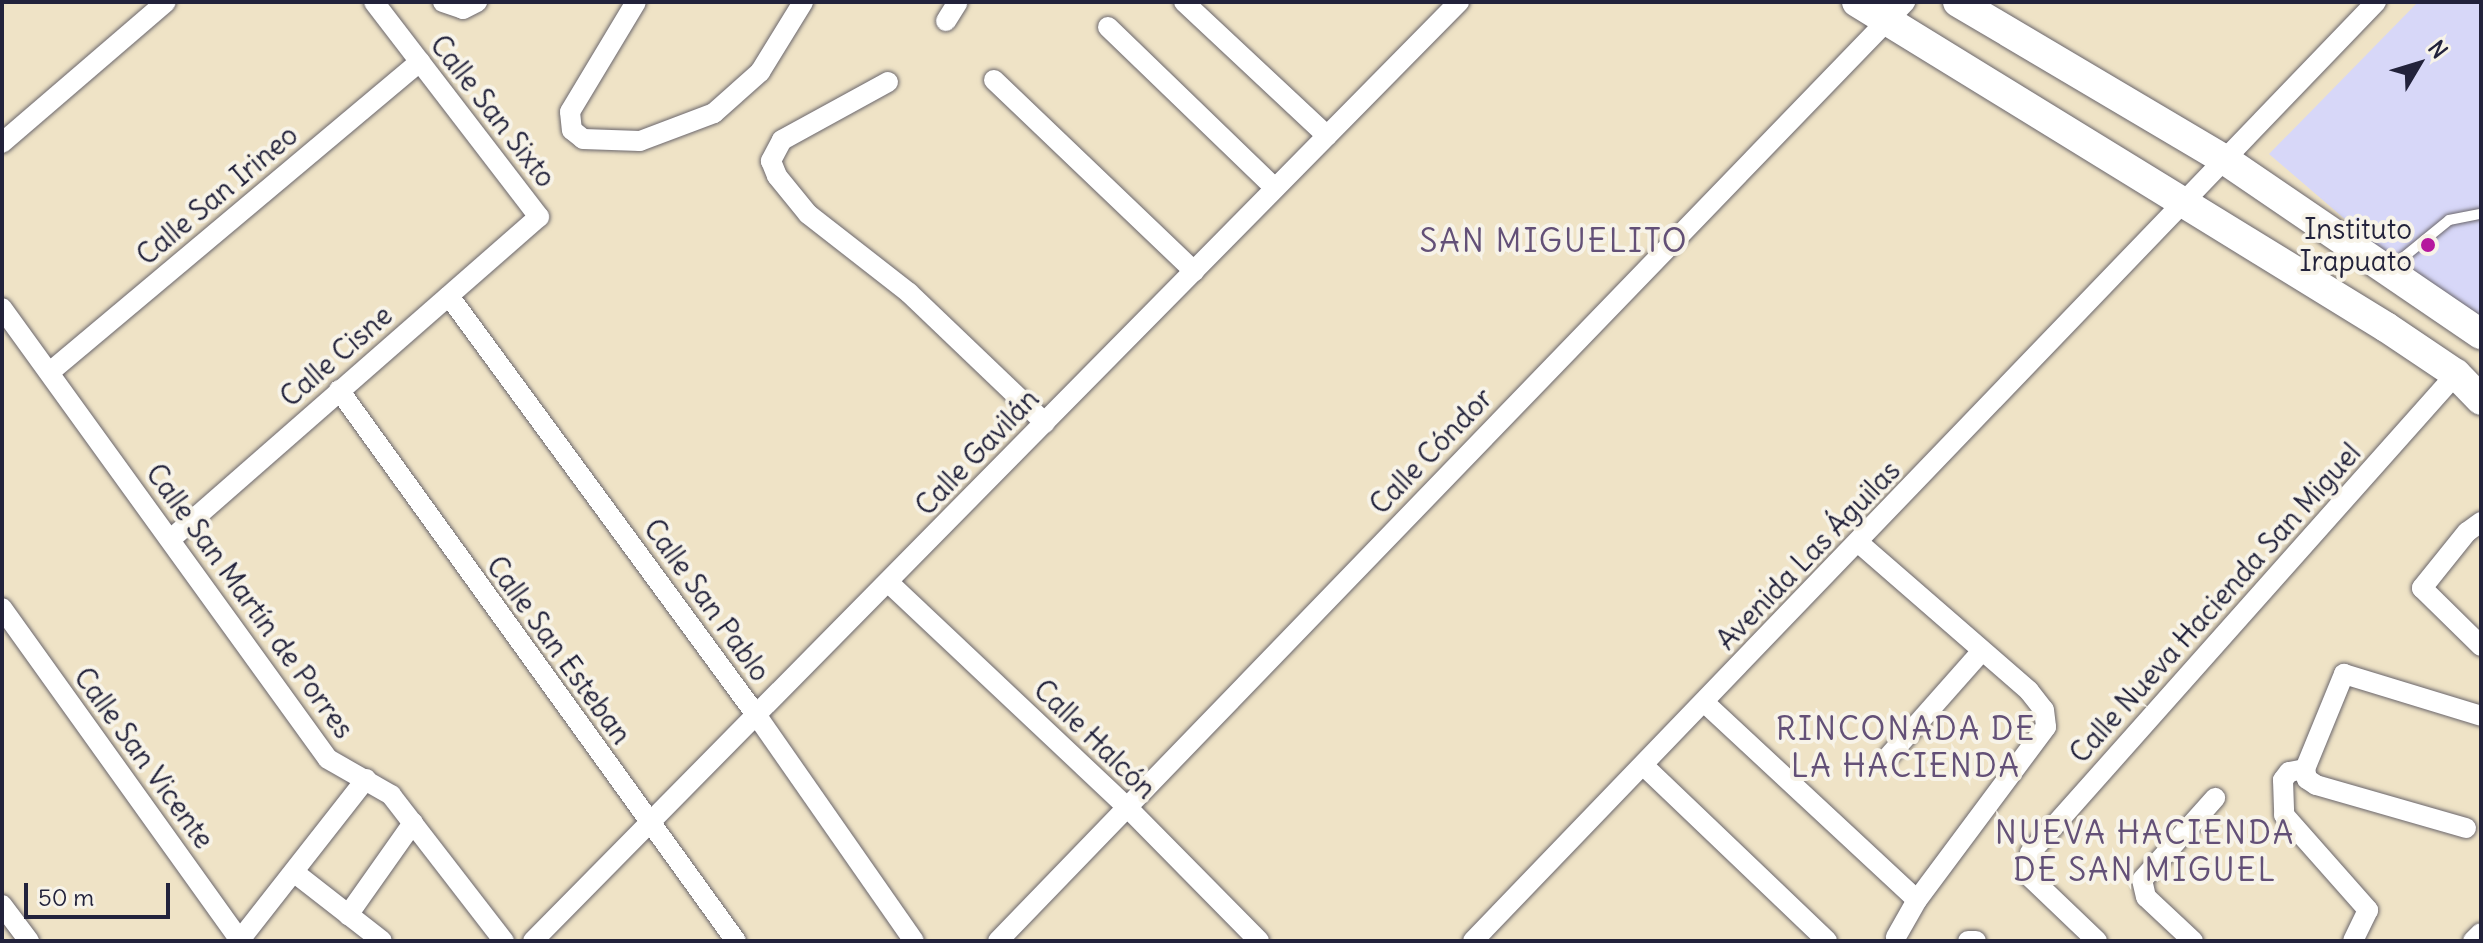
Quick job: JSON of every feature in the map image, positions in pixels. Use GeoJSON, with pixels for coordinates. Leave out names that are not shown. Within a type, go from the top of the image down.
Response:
{"type":"FeatureCollection","features":[{"type":"Feature","properties":{"kind":"street"},"geometry":{"type":"LineString","coordinates":[[2,143],[166,2]]}},
{"type":"Feature","properties":{"kind":"street","name":"Calle San Sixto"},"geometry":{"type":"LineString","coordinates":[[374,2],[539,217]]}},
{"type":"Feature","properties":{"kind":"street"},"geometry":{"type":"LineString","coordinates":[[443,2],[463,9],[477,2]]}},
{"type":"Feature","properties":{"kind":"street"},"geometry":{"type":"LineString","coordinates":[[636,2],[570,112],[572,130],[583,139],[640,141],[714,113],[760,72],[803,2]]}},
{"type":"Feature","properties":{"kind":"street"},"geometry":{"type":"LineString","coordinates":[[946,21],[958,2]]}},
{"type":"Feature","properties":{"kind":"street"},"geometry":{"type":"LineString","coordinates":[[1184,2],[1327,136]]}},
{"type":"Feature","properties":{"kind":"street","name":"Calle Gavilán"},"geometry":{"type":"LineString","coordinates":[[533,941],[1459,2]]}},
{"type":"Feature","properties":{"kind":"street"},"geometry":{"type":"LineString","coordinates":[[1857,2],[1895,11],[2179,203],[2456,374],[2480,397]]}},
{"type":"Feature","properties":{"kind":"street"},"geometry":{"type":"LineString","coordinates":[[1958,2],[2224,159],[2481,334]]}},
{"type":"Feature","properties":{"kind":"street","name":"Avenida Las Águilas"},"geometry":{"type":"LineString","coordinates":[[1473,941],[1859,543],[2179,203],[2376,2]]}},
{"type":"Feature","properties":{"kind":"street","name":"Calle Cóndor"},"geometry":{"type":"LineString","coordinates":[[998,941],[1895,11]]}},
{"type":"Feature","properties":{"kind":"street"},"geometry":{"type":"LineString","coordinates":[[1108,27],[1275,188]]}},
{"type":"Feature","properties":{"kind":"street","name":"Calle San Irineo"},"geometry":{"type":"LineString","coordinates":[[50,372],[420,61]]}},
{"type":"Feature","properties":{"kind":"street"},"geometry":{"type":"LineString","coordinates":[[994,80],[1194,271]]}},
{"type":"Feature","properties":{"kind":"street"},"geometry":{"type":"LineString","coordinates":[[888,82],[782,140],[771,161],[777,176],[808,214],[909,293],[1045,423]]}},
{"type":"Feature","properties":{"kind":"street","name":"Calle Cisne"},"geometry":{"type":"LineString","coordinates":[[171,539],[539,217]]}},
{"type":"Feature","properties":{"kind":"street","name":"Calle San Pablo"},"geometry":{"type":"LineString","coordinates":[[449,296],[757,716],[914,941]]}},
{"type":"Feature","properties":{"kind":"street","name":"Calle San Martín de Porres"},"geometry":{"type":"LineString","coordinates":[[2,308],[328,759],[391,795],[504,941]]}},
{"type":"Feature","properties":{"kind":"street","name":"Calle Nueva Hacienda San Miguel"},"geometry":{"type":"LineString","coordinates":[[2097,941],[2030,877],[2030,853],[2456,374]]}},
{"type":"Feature","properties":{"kind":"street","name":"Calle San Esteban"},"geometry":{"type":"LineString","coordinates":[[339,390],[736,941]]}},
{"type":"Feature","properties":{"kind":"street"},"geometry":{"type":"LineString","coordinates":[[2476,533],[2422,588],[2481,646]]}},
{"type":"Feature","properties":{"kind":"street"},"geometry":{"type":"LineString","coordinates":[[1859,543],[2029,691],[2044,710],[2046,727],[1917,900],[1896,937]]}},
{"type":"Feature","properties":{"kind":"street","name":"Calle Halcón"},"geometry":{"type":"LineString","coordinates":[[888,582],[1127,807],[1259,941]]}},
{"type":"Feature","properties":{"kind":"street","name":"Calle San Vicente"},"geometry":{"type":"LineString","coordinates":[[2,608],[239,940]]}},
{"type":"Feature","properties":{"kind":"street"},"geometry":{"type":"LineString","coordinates":[[1889,756],[1981,652]]}},
{"type":"Feature","properties":{"kind":"street"},"geometry":{"type":"LineString","coordinates":[[2311,777],[2344,674],[2481,716]]}},
{"type":"Feature","properties":{"kind":"street"},"geometry":{"type":"LineString","coordinates":[[1705,703],[1917,900]]}},
{"type":"Feature","properties":{"kind":"street"},"geometry":{"type":"LineString","coordinates":[[1644,766],[1827,941]]}},
{"type":"Feature","properties":{"kind":"street"},"geometry":{"type":"LineString","coordinates":[[2353,941],[2368,910],[2284,815],[2283,780],[2289,772],[2466,828]]}},
{"type":"Feature","properties":{"kind":"street"},"geometry":{"type":"LineString","coordinates":[[239,940],[295,873],[366,779]]}},
{"type":"Feature","properties":{"kind":"street"},"geometry":{"type":"LineString","coordinates":[[2193,941],[2146,897],[2142,880],[2149,867],[2215,798]]}},
{"type":"Feature","properties":{"kind":"street"},"geometry":{"type":"LineString","coordinates":[[348,915],[413,823]]}},
{"type":"Feature","properties":{"kind":"street"},"geometry":{"type":"LineString","coordinates":[[295,873],[382,941]]}},
{"type":"Feature","properties":{"kind":"street"},"geometry":{"type":"LineString","coordinates":[[2,905],[29,941]]}},
{"type":"Feature","properties":{"kind":"street"},"geometry":{"type":"LineString","coordinates":[[2473,941],[2481,933]]}},
{"type":"Feature","properties":{"kind":"street"},"geometry":{"type":"LineString","coordinates":[[1968,941],[1976,941]]}},
{"type":"Feature","properties":{"kind":"lane"},"geometry":{"type":"LineString","coordinates":[[2389,270],[2449,220],[2481,214]]}},
{"type":"Feature","properties":{"kind":"shaded area","name":"Instituto Irapuato"},"geometry":{"type":"Polygon","coordinates":[[[2418,2],[2481,2],[2481,336],[2269,154],[2418,2]]]}},
{"type":"Feature","properties":{"kind":"place","name":"Instituto Irapuato"},"geometry":{"type":"Point","coordinates":[2428,245]}},
{"type":"Feature","properties":{"kind":"district","name":"SAN MIGUELITO"},"geometry":{"type":"Point","coordinates":[1554,241]}},
{"type":"Feature","properties":{"kind":"district","name":"RINCONADA DE LA HACIENDA"},"geometry":{"type":"Point","coordinates":[1906,748]}},
{"type":"Feature","properties":{"kind":"district","name":"NUEVA HACIENDA DE SAN MIGUEL"},"geometry":{"type":"Point","coordinates":[2145,852]}}]}
